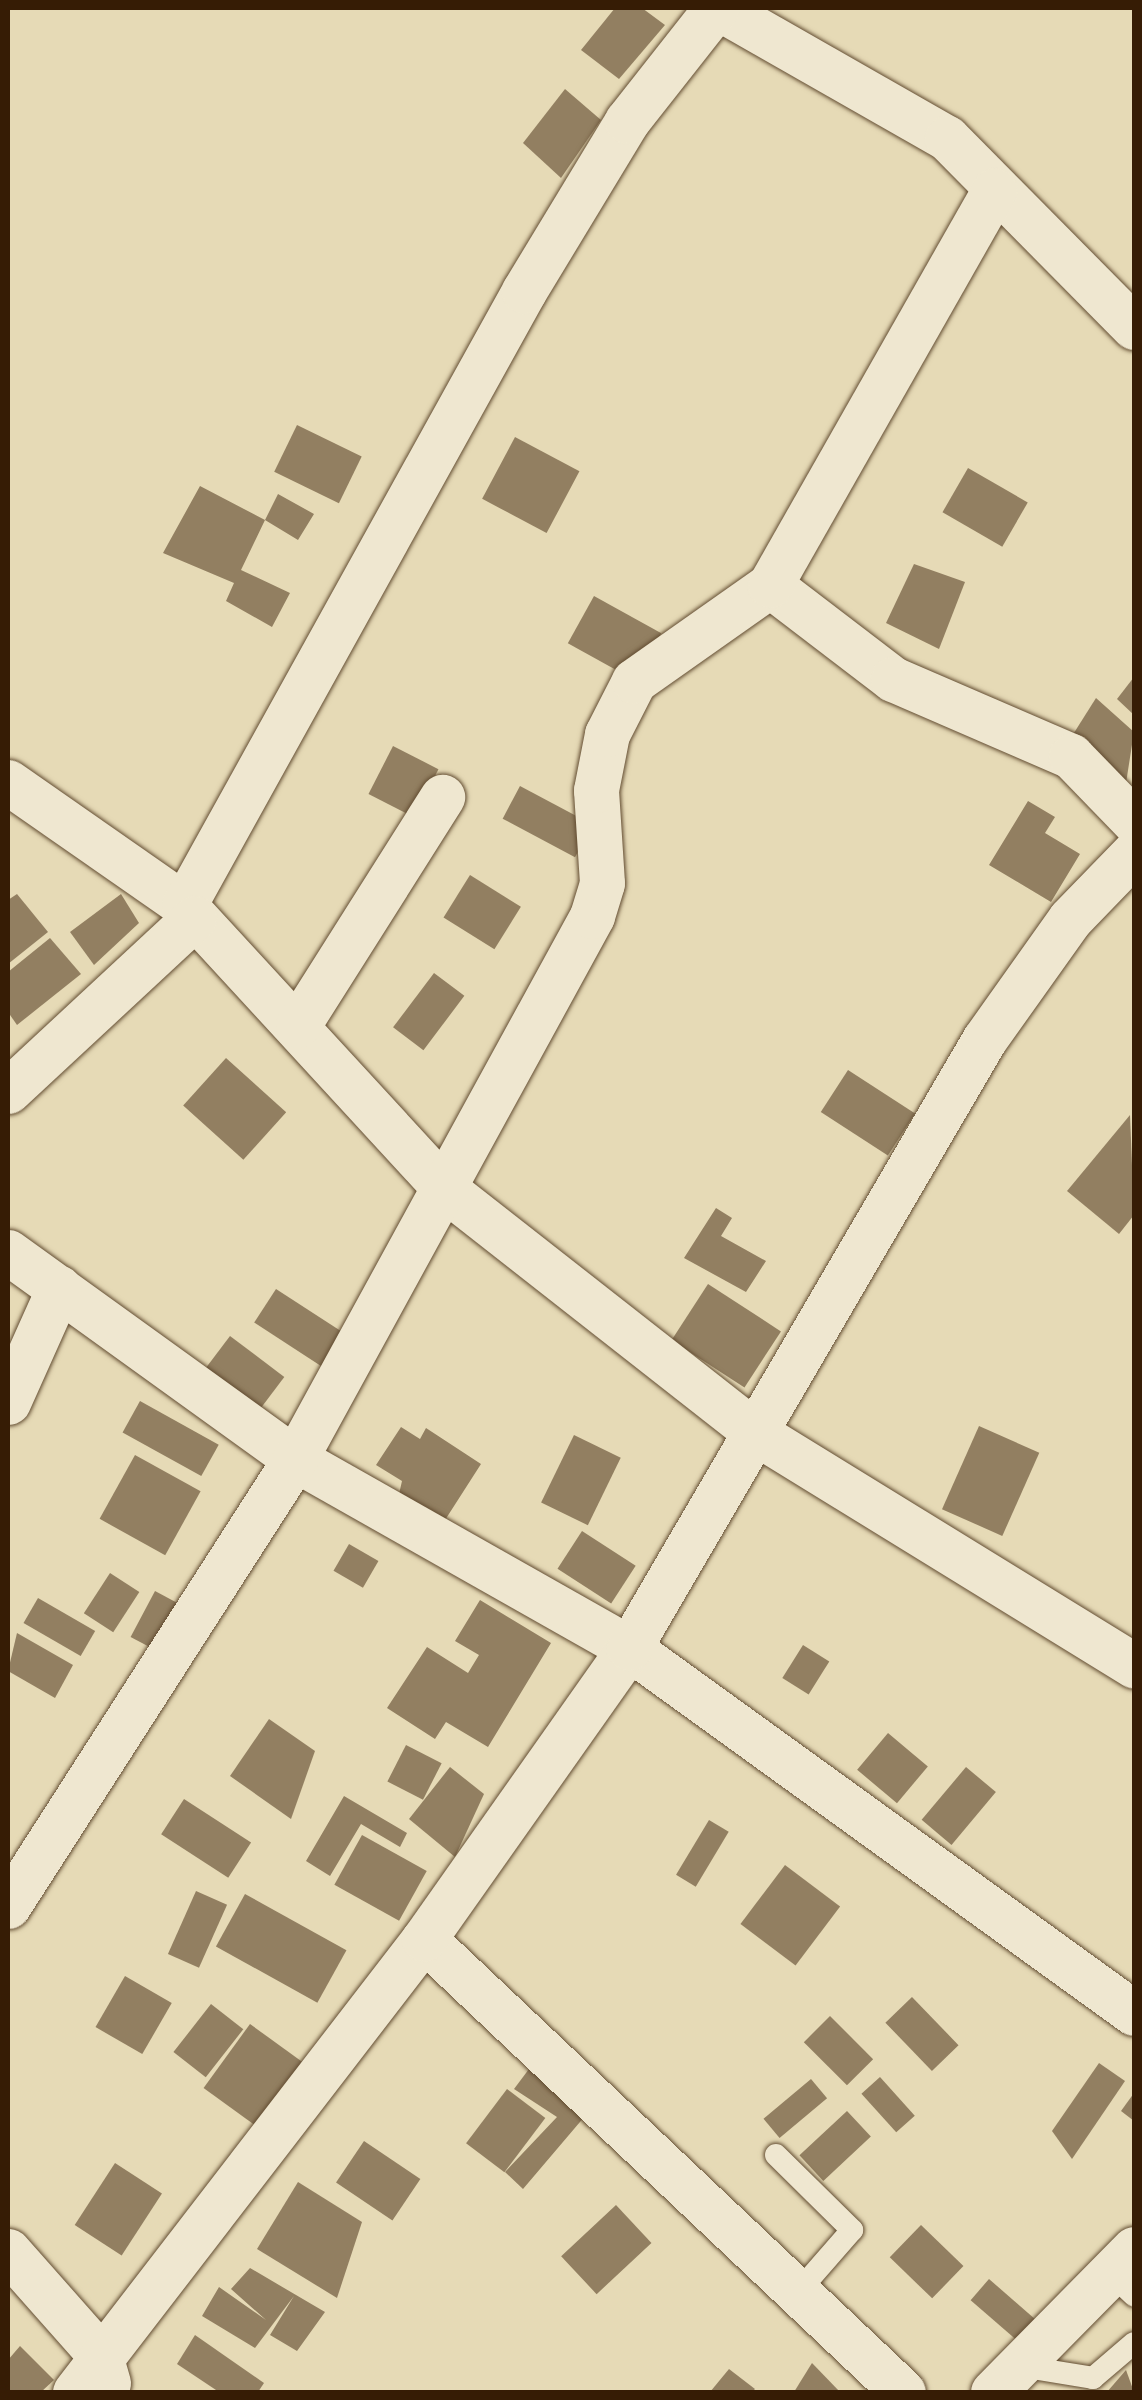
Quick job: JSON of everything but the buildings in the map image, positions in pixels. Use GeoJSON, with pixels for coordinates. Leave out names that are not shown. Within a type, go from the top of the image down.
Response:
{"type":"FeatureCollection","features":[{"type":"Feature","properties":{"kind":"street"},"geometry":{"type":"LineString","coordinates":[[8,1091],[189,911],[524,290],[628,121],[718,8],[896,103],[947,138],[994,190],[1134,327]]}},
{"type":"Feature","properties":{"kind":"street"},"geometry":{"type":"LineString","coordinates":[[8,1906],[295,1459],[592,916],[602,883],[596,790],[607,734],[634,681],[770,585],[994,190]]}},
{"type":"Feature","properties":{"kind":"street"},"geometry":{"type":"LineString","coordinates":[[770,585],[893,680],[1071,756],[1134,821]]}},
{"type":"Feature","properties":{"kind":"street"},"geometry":{"type":"LineString","coordinates":[[8,782],[189,911],[445,1189],[756,1433],[1134,1666]]}},
{"type":"Feature","properties":{"kind":"street"},"geometry":{"type":"LineString","coordinates":[[298,1025],[442,797]]}},
{"type":"Feature","properties":{"kind":"street"},"geometry":{"type":"LineString","coordinates":[[75,2392],[105,2374],[424,1939],[629,1648],[984,1040],[1070,919],[1134,853]]}},
{"type":"Feature","properties":{"kind":"street"},"geometry":{"type":"LineString","coordinates":[[8,1252],[295,1459],[629,1648],[1134,2012]]}},
{"type":"Feature","properties":{"kind":"street"},"geometry":{"type":"LineString","coordinates":[[8,1402],[59,1288]]}},
{"type":"Feature","properties":{"kind":"street"},"geometry":{"type":"LineString","coordinates":[[424,1939],[903,2392]]}},
{"type":"Feature","properties":{"kind":"street"},"geometry":{"type":"LineString","coordinates":[[8,2251],[105,2374]]}},
{"type":"Feature","properties":{"kind":"street"},"geometry":{"type":"LineString","coordinates":[[1007,2379],[1126,2272]]}},
{"type":"Feature","properties":{"kind":"lane"},"geometry":{"type":"LineString","coordinates":[[776,2155],[852,2230],[798,2292]]}},
{"type":"Feature","properties":{"kind":"lane"},"geometry":{"type":"LineString","coordinates":[[1007,2379],[1094,2378],[1134,2344]]}}]}
